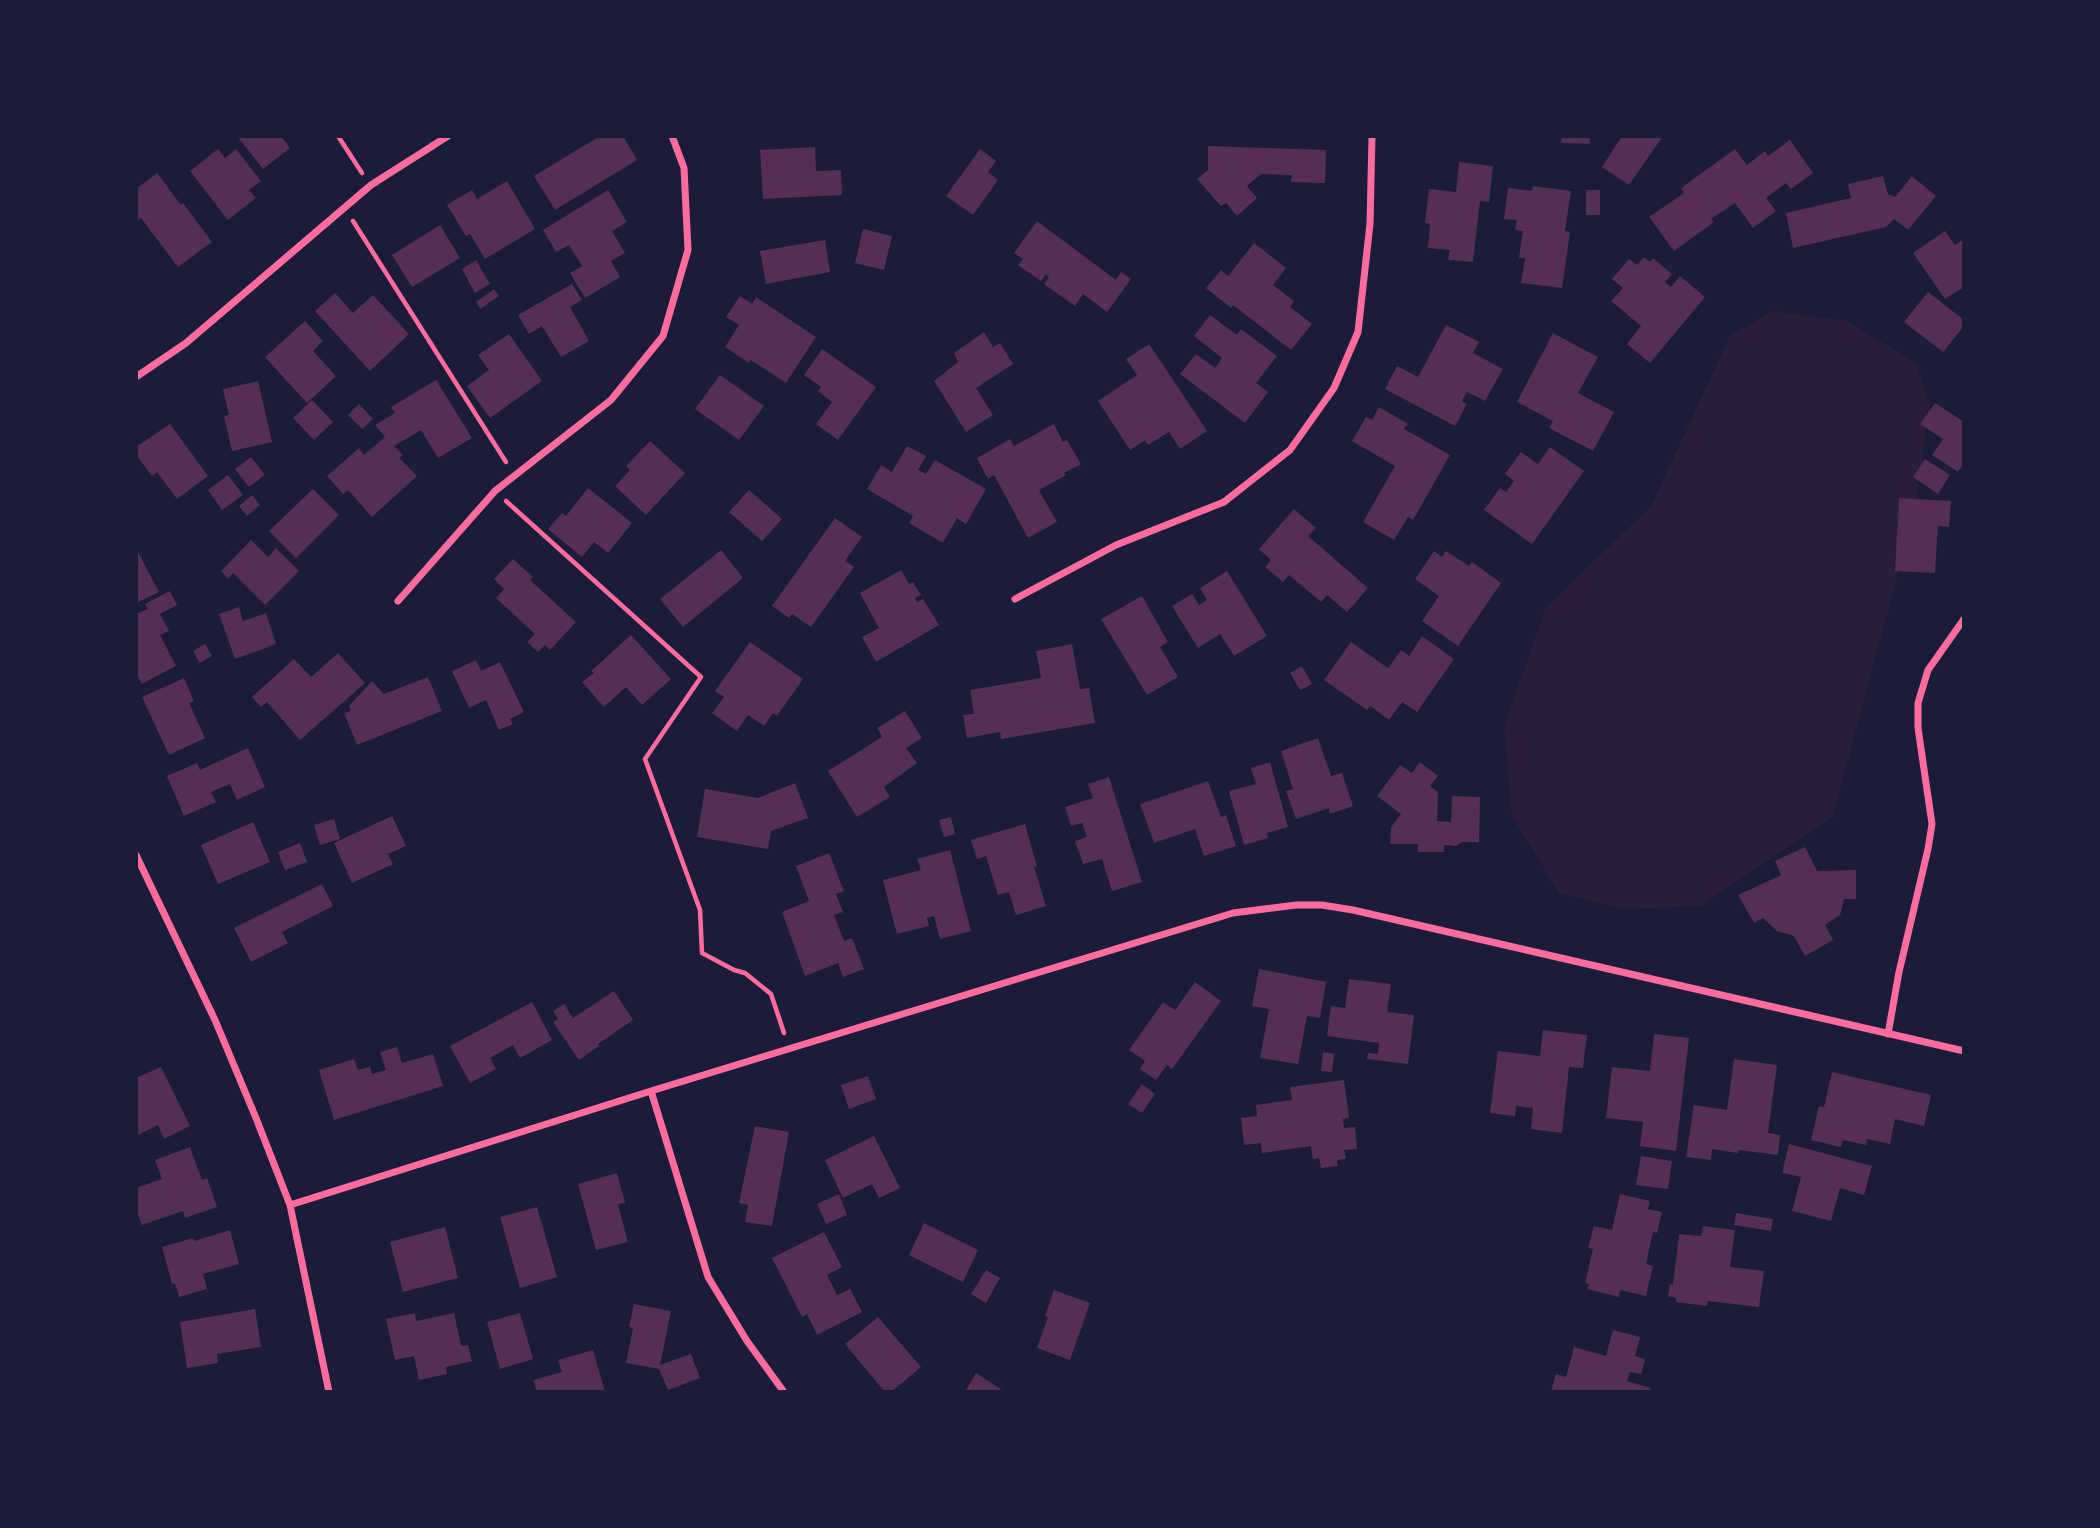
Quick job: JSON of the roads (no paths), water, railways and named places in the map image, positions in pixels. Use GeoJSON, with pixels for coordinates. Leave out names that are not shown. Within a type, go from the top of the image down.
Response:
{"type":"FeatureCollection","features":[{"type":"Feature","properties":{"kind":"street"},"geometry":{"type":"LineString","coordinates":[[136,377],[186,343],[371,185],[448,136]]}},
{"type":"Feature","properties":{"kind":"street"},"geometry":{"type":"LineString","coordinates":[[398,601],[495,491],[611,400],[663,336],[688,250],[684,168],[672,136]]}},
{"type":"Feature","properties":{"kind":"street"},"geometry":{"type":"LineString","coordinates":[[1015,598],[1116,545],[1224,502],[1290,450],[1334,388],[1358,332],[1370,224],[1372,136]]}},
{"type":"Feature","properties":{"kind":"street"},"geometry":{"type":"LineString","coordinates":[[1888,1034],[1932,824],[1917,728],[1918,703],[1928,670],[1964,619]]}},
{"type":"Feature","properties":{"kind":"street"},"geometry":{"type":"LineString","coordinates":[[136,855],[215,1020],[290,1205],[329,1391]]}},
{"type":"Feature","properties":{"kind":"street"},"geometry":{"type":"LineString","coordinates":[[290,1205],[651,1091],[1233,913],[1296,905],[1322,905],[1353,910],[1964,1051]]}},
{"type":"Feature","properties":{"kind":"street"},"geometry":{"type":"LineString","coordinates":[[651,1091],[708,1276],[747,1341],[785,1391]]}}]}
